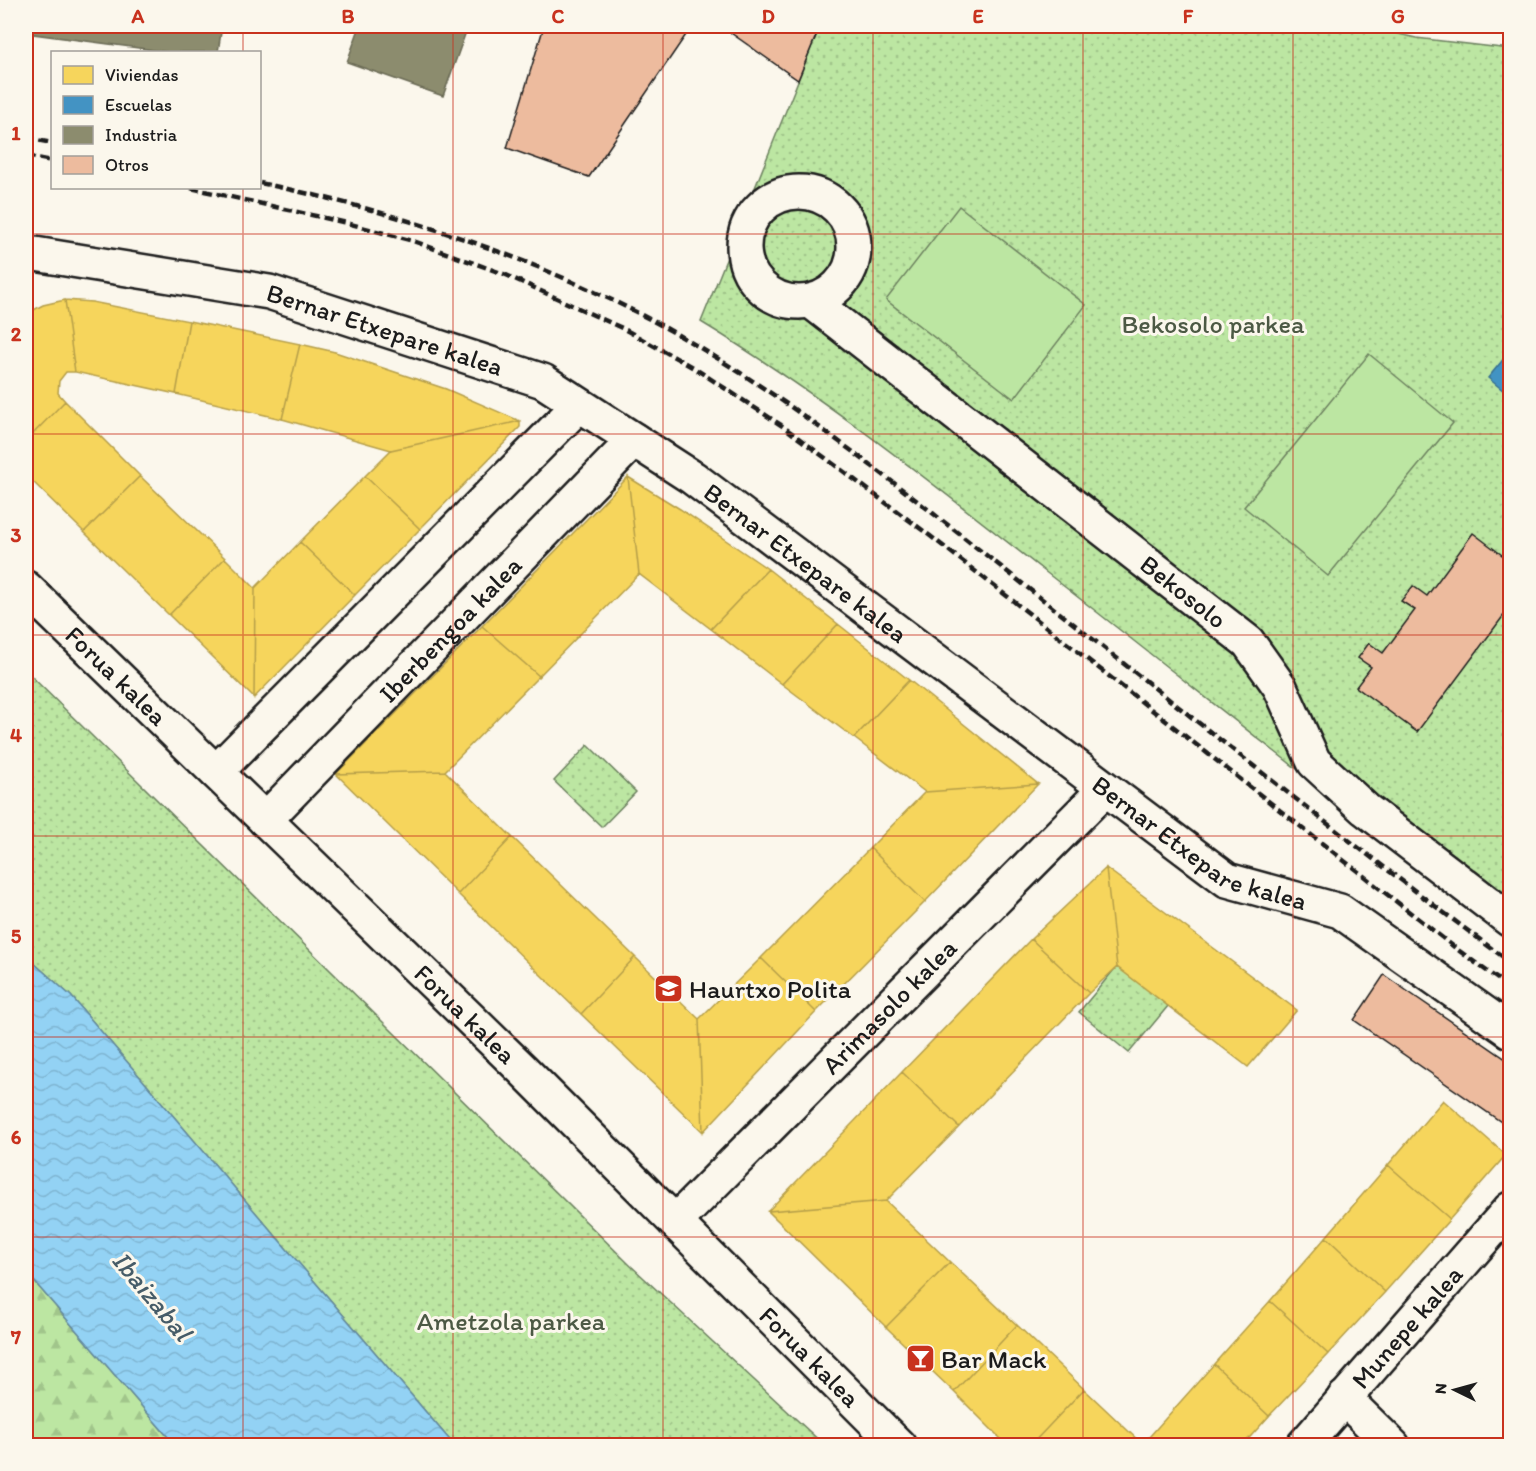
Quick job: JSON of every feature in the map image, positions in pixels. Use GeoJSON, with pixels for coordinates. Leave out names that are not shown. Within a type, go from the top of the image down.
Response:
{"type":"FeatureCollection","features":[{"type":"Feature","properties":{"kind":"street","name":"Bernar Etxepare kalea"},"geometry":{"type":"LineString","coordinates":[[26,256],[35,254],[269,292],[543,381],[578,406],[693,478],[1227,880],[1340,911],[1510,1031]]}},
{"type":"Feature","properties":{"kind":"street","name":"Bekosolo"},"geometry":{"type":"LineString","coordinates":[[812,302],[1248,642],[1280,687],[1314,762],[1365,809],[1510,920]]}},
{"type":"Feature","properties":{"kind":"street"},"geometry":{"type":"LineString","coordinates":[[216,772],[578,406]]}},
{"type":"Feature","properties":{"kind":"street","name":"Iberbengoa kalea"},"geometry":{"type":"LineString","coordinates":[[265,820],[634,440]]}},
{"type":"Feature","properties":{"kind":"street","name":"Forua kalea"},"geometry":{"type":"LineString","coordinates":[[26,588],[514,1061],[899,1446]]}},
{"type":"Feature","properties":{"kind":"street","name":"Arimasolo kalea"},"geometry":{"type":"LineString","coordinates":[[675,1222],[1105,789]]}},
{"type":"Feature","properties":{"kind":"street","name":"Munepe kalea"},"geometry":{"type":"LineString","coordinates":[[1303,1446],[1510,1209]]}},
{"type":"Feature","properties":{"kind":"street"},"geometry":{"type":"LineString","coordinates":[[1344,1398],[1393,1446]]}},
{"type":"Feature","properties":{"kind":"green space","name":"Bekosolo parkea"},"geometry":{"type":"Polygon","coordinates":[[[820,26],[1364,26],[1416,38],[1510,49],[1510,932],[1334,798],[876,441],[790,379],[701,322],[820,26]]]}},
{"type":"Feature","properties":{"kind":"green space"},"geometry":{"type":"Polygon","coordinates":[[[959,206],[1086,305],[1014,399],[886,300],[959,206]]]}},
{"type":"Feature","properties":{"kind":"green space"},"geometry":{"type":"Polygon","coordinates":[[[1369,354],[1453,423],[1328,576],[1244,507],[1369,354]]]}},
{"type":"Feature","properties":{"kind":"green space","name":"Ametzola parkea"},"geometry":{"type":"Polygon","coordinates":[[[26,671],[631,1266],[824,1445],[454,1445],[71,996],[26,956],[26,671]]]}},
{"type":"Feature","properties":{"kind":"green space"},"geometry":{"type":"Polygon","coordinates":[[[588,745],[636,792],[602,827],[554,781],[588,745]]]}},
{"type":"Feature","properties":{"kind":"green space"},"geometry":{"type":"Polygon","coordinates":[[[1118,965],[1168,1006],[1129,1053],[1079,1012],[1118,965]]]}},
{"type":"Feature","properties":{"kind":"green space"},"geometry":{"type":"Polygon","coordinates":[[[26,1272],[175,1445],[26,1445],[26,1272]]]}},
{"type":"Feature","properties":{"kind":"water","name":"Ibaizabal"},"geometry":{"type":"Polygon","coordinates":[[[26,956],[71,996],[454,1445],[175,1445],[26,1272],[26,956]]]}},
{"type":"Feature","properties":{"kind":"building: Viviendas"},"geometry":{"type":"Polygon","coordinates":[[[65,300],[75,372],[66,372],[59,381],[58,393],[65,401],[26,441],[26,314],[43,305],[65,300]]]}},
{"type":"Feature","properties":{"kind":"building: Viviendas"},"geometry":{"type":"Polygon","coordinates":[[[65,300],[92,302],[189,321],[176,394],[75,372],[65,300]]]}},
{"type":"Feature","properties":{"kind":"building: Viviendas"},"geometry":{"type":"Polygon","coordinates":[[[189,321],[300,344],[282,419],[176,394],[189,321]]]}},
{"type":"Feature","properties":{"kind":"building: Viviendas"},"geometry":{"type":"Polygon","coordinates":[[[300,344],[335,352],[446,389],[520,421],[391,450],[282,419],[300,344]]]}},
{"type":"Feature","properties":{"kind":"building: Viviendas"},"geometry":{"type":"Polygon","coordinates":[[[65,401],[140,476],[84,532],[26,475],[26,441],[65,401]]]}},
{"type":"Feature","properties":{"kind":"building: Viviendas"},"geometry":{"type":"Polygon","coordinates":[[[520,421],[520,427],[420,529],[365,476],[391,450],[520,421]]]}},
{"type":"Feature","properties":{"kind":"building: Viviendas"},"geometry":{"type":"Polygon","coordinates":[[[140,476],[225,558],[169,615],[84,532],[140,476]]]}},
{"type":"Feature","properties":{"kind":"building: Viviendas"},"geometry":{"type":"Polygon","coordinates":[[[365,476],[420,529],[355,595],[300,542],[365,476]]]}},
{"type":"Feature","properties":{"kind":"building: Viviendas"},"geometry":{"type":"Polygon","coordinates":[[[628,477],[680,509],[768,569],[711,629],[639,574],[628,477]]]}},
{"type":"Feature","properties":{"kind":"building: Viviendas"},"geometry":{"type":"Polygon","coordinates":[[[628,477],[639,574],[539,676],[482,626],[628,477]]]}},
{"type":"Feature","properties":{"kind":"building: Viviendas"},"geometry":{"type":"Polygon","coordinates":[[[300,542],[355,595],[254,698],[255,588],[300,542]]]}},
{"type":"Feature","properties":{"kind":"building: Viviendas"},"geometry":{"type":"Polygon","coordinates":[[[225,558],[255,588],[254,698],[169,615],[225,558]]]}},
{"type":"Feature","properties":{"kind":"building: Viviendas"},"geometry":{"type":"Polygon","coordinates":[[[768,569],[838,624],[782,684],[711,629],[768,569]]]}},
{"type":"Feature","properties":{"kind":"building: Viviendas"},"geometry":{"type":"Polygon","coordinates":[[[838,624],[909,680],[854,738],[782,684],[838,624]]]}},
{"type":"Feature","properties":{"kind":"building: Viviendas"},"geometry":{"type":"Polygon","coordinates":[[[482,626],[539,676],[445,771],[336,774],[482,626]]]}},
{"type":"Feature","properties":{"kind":"building: Viviendas"},"geometry":{"type":"Polygon","coordinates":[[[909,680],[1038,784],[925,792],[854,738],[909,680]]]}},
{"type":"Feature","properties":{"kind":"building: Viviendas"},"geometry":{"type":"Polygon","coordinates":[[[445,771],[512,837],[458,894],[336,774],[445,771]]]}},
{"type":"Feature","properties":{"kind":"building: Viviendas"},"geometry":{"type":"Polygon","coordinates":[[[1038,784],[925,902],[870,848],[925,792],[1038,784]]]}},
{"type":"Feature","properties":{"kind":"building: Viviendas"},"geometry":{"type":"Polygon","coordinates":[[[512,837],[635,957],[581,1014],[458,894],[512,837]]]}},
{"type":"Feature","properties":{"kind":"building: Viviendas"},"geometry":{"type":"Polygon","coordinates":[[[870,848],[925,902],[816,1012],[761,958],[870,848]]]}},
{"type":"Feature","properties":{"kind":"building: Viviendas"},"geometry":{"type":"Polygon","coordinates":[[[1106,868],[1297,1010],[1248,1067],[1117,967],[1106,868]]]}},
{"type":"Feature","properties":{"kind":"building: Viviendas"},"geometry":{"type":"Polygon","coordinates":[[[1106,868],[1117,967],[1089,993],[1031,939],[1106,868]]]}},
{"type":"Feature","properties":{"kind":"building: Viviendas"},"geometry":{"type":"Polygon","coordinates":[[[1031,939],[1089,993],[959,1127],[902,1072],[1031,939]]]}},
{"type":"Feature","properties":{"kind":"building: Viviendas"},"geometry":{"type":"Polygon","coordinates":[[[635,957],[699,1019],[703,1132],[581,1014],[635,957]]]}},
{"type":"Feature","properties":{"kind":"building: Viviendas"},"geometry":{"type":"Polygon","coordinates":[[[761,958],[816,1012],[703,1132],[699,1019],[761,958]]]}},
{"type":"Feature","properties":{"kind":"building: Viviendas"},"geometry":{"type":"Polygon","coordinates":[[[902,1072],[959,1127],[886,1201],[768,1211],[902,1072]]]}},
{"type":"Feature","properties":{"kind":"building: Viviendas"},"geometry":{"type":"Polygon","coordinates":[[[1443,1100],[1506,1155],[1450,1219],[1388,1165],[1443,1100]]]}},
{"type":"Feature","properties":{"kind":"building: Viviendas"},"geometry":{"type":"Polygon","coordinates":[[[1388,1165],[1450,1219],[1385,1292],[1326,1237],[1388,1165]]]}},
{"type":"Feature","properties":{"kind":"building: Viviendas"},"geometry":{"type":"Polygon","coordinates":[[[886,1201],[950,1262],[886,1327],[768,1211],[886,1201]]]}},
{"type":"Feature","properties":{"kind":"building: Viviendas"},"geometry":{"type":"Polygon","coordinates":[[[1326,1237],[1385,1292],[1328,1354],[1270,1301],[1326,1237]]]}},
{"type":"Feature","properties":{"kind":"building: Viviendas"},"geometry":{"type":"Polygon","coordinates":[[[950,1262],[1017,1325],[954,1392],[886,1327],[950,1262]]]}},
{"type":"Feature","properties":{"kind":"building: Viviendas"},"geometry":{"type":"Polygon","coordinates":[[[1270,1301],[1328,1354],[1269,1416],[1214,1364],[1270,1301]]]}},
{"type":"Feature","properties":{"kind":"building: Viviendas"},"geometry":{"type":"Polygon","coordinates":[[[1017,1325],[1084,1389],[1030,1446],[1008,1446],[954,1392],[1017,1325]]]}},
{"type":"Feature","properties":{"kind":"building: Viviendas"},"geometry":{"type":"Polygon","coordinates":[[[1214,1364],[1269,1416],[1242,1446],[1141,1446],[1214,1364]]]}},
{"type":"Feature","properties":{"kind":"building: Viviendas"},"geometry":{"type":"Polygon","coordinates":[[[1084,1389],[1141,1443],[1141,1446],[1030,1446],[1084,1389]]]}},
{"type":"Feature","properties":{"kind":"building: Escuelas"},"geometry":{"type":"Polygon","coordinates":[[[1510,351],[1510,396],[1488,378],[1510,351]]]}},
{"type":"Feature","properties":{"kind":"building: Industria"},"geometry":{"type":"Polygon","coordinates":[[[26,26],[222,26],[218,51],[161,51],[26,33],[26,26]]]}},
{"type":"Feature","properties":{"kind":"building: Industria"},"geometry":{"type":"Polygon","coordinates":[[[360,26],[468,26],[443,96],[347,62],[360,26]]]}},
{"type":"Feature","properties":{"kind":"building: Otros"},"geometry":{"type":"Polygon","coordinates":[[[544,26],[692,26],[589,177],[507,148],[544,26]]]}},
{"type":"Feature","properties":{"kind":"building: Otros"},"geometry":{"type":"Polygon","coordinates":[[[721,26],[820,26],[798,80],[721,26]]]}},
{"type":"Feature","properties":{"kind":"building: Otros"},"geometry":{"type":"Polygon","coordinates":[[[1473,533],[1510,561],[1510,607],[1417,732],[1356,687],[1371,667],[1358,658],[1369,643],[1383,653],[1415,610],[1401,601],[1413,586],[1427,596],[1473,533]]]}},
{"type":"Feature","properties":{"kind":"building: Otros"},"geometry":{"type":"Polygon","coordinates":[[[1384,975],[1510,1062],[1510,1128],[1354,1020],[1384,975]]]}},
{"type":"Feature","properties":{"kind":"railway"},"geometry":{"type":"LineString","coordinates":[[26,138],[51,143]]}},
{"type":"Feature","properties":{"kind":"railway"},"geometry":{"type":"LineString","coordinates":[[26,156],[51,161]]}},
{"type":"Feature","properties":{"kind":"railway"},"geometry":{"type":"LineString","coordinates":[[261,183],[357,206],[404,220],[544,269],[634,311],[733,368],[877,470],[1322,820],[1510,962]]}},
{"type":"Feature","properties":{"kind":"railway"},"geometry":{"type":"LineString","coordinates":[[195,189],[347,223],[413,241],[504,274],[624,329],[694,368],[781,425],[929,535],[1458,950],[1510,988]]}},
{"type":"Feature","properties":{"kind":"place","name":"Haurtxo Polita"},"geometry":{"type":"Point","coordinates":[668,989]}},
{"type":"Feature","properties":{"kind":"place","name":"Bar Mack"},"geometry":{"type":"Point","coordinates":[920,1359]}}]}
